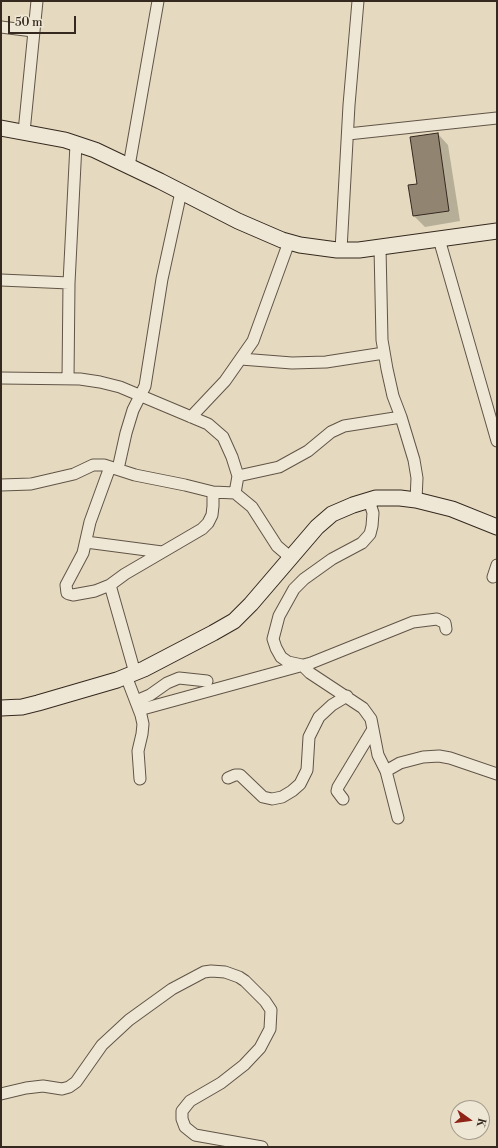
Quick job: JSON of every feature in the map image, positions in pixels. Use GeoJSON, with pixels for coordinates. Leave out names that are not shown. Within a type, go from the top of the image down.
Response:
{"type":"FeatureCollection","features":[{"type":"Feature","properties":{"kind":"street"},"geometry":{"type":"LineString","coordinates":[[24,132],[37,1]]}},
{"type":"Feature","properties":{"kind":"street"},"geometry":{"type":"LineString","coordinates":[[129,166],[158,1]]}},
{"type":"Feature","properties":{"kind":"street"},"geometry":{"type":"LineString","coordinates":[[341,250],[358,1]]}},
{"type":"Feature","properties":{"kind":"street"},"geometry":{"type":"LineString","coordinates":[[1,27],[34,31]]}},
{"type":"Feature","properties":{"kind":"street"},"geometry":{"type":"LineString","coordinates":[[348,134],[497,118]]}},
{"type":"Feature","properties":{"kind":"street"},"geometry":{"type":"LineString","coordinates":[[1,128],[65,140],[95,150],[238,222],[282,240],[300,245],[341,250],[359,250],[497,231]]}},
{"type":"Feature","properties":{"kind":"street"},"geometry":{"type":"LineString","coordinates":[[68,379],[69,283],[76,144]]}},
{"type":"Feature","properties":{"kind":"street"},"geometry":{"type":"LineString","coordinates":[[181,192],[162,279],[145,386],[133,410],[114,468],[90,522],[84,552],[66,585],[67,593],[77,595],[110,586],[125,574],[202,529],[208,523],[213,511],[213,492]]}},
{"type":"Feature","properties":{"kind":"street"},"geometry":{"type":"LineString","coordinates":[[439,239],[497,441]]}},
{"type":"Feature","properties":{"kind":"street"},"geometry":{"type":"LineString","coordinates":[[191,417],[225,381],[253,341],[289,242]]}},
{"type":"Feature","properties":{"kind":"street"},"geometry":{"type":"LineString","coordinates":[[380,248],[381,306],[386,369],[393,396],[414,460],[417,478],[416,500]]}},
{"type":"Feature","properties":{"kind":"street"},"geometry":{"type":"LineString","coordinates":[[1,280],[69,283]]}},
{"type":"Feature","properties":{"kind":"street"},"geometry":{"type":"LineString","coordinates":[[241,359],[292,363],[326,362],[384,353]]}},
{"type":"Feature","properties":{"kind":"street"},"geometry":{"type":"LineString","coordinates":[[1,378],[68,379],[100,382],[120,386],[208,424],[223,436],[232,457],[238,476],[235,493]]}},
{"type":"Feature","properties":{"kind":"street"},"geometry":{"type":"LineString","coordinates":[[238,476],[279,467],[308,451],[331,432],[344,426],[401,417]]}},
{"type":"Feature","properties":{"kind":"street"},"geometry":{"type":"LineString","coordinates":[[1,485],[31,484],[74,474],[93,465],[114,468],[135,475],[213,492],[235,493],[252,507],[277,546],[291,558]]}},
{"type":"Feature","properties":{"kind":"street"},"geometry":{"type":"LineString","coordinates":[[1,708],[22,707],[38,704],[130,674],[206,637],[234,621],[251,604],[317,527],[332,514],[353,505],[376,498],[416,500],[452,510],[497,526]]}},
{"type":"Feature","properties":{"kind":"street"},"geometry":{"type":"LineString","coordinates":[[369,500],[373,513],[370,534],[362,543],[332,559],[304,579],[294,589],[279,616],[273,639],[281,657],[288,662],[302,665],[310,673],[363,708],[371,719],[378,756],[386,771],[398,818]]}},
{"type":"Feature","properties":{"kind":"street"},"geometry":{"type":"LineString","coordinates":[[86,542],[162,552]]}},
{"type":"Feature","properties":{"kind":"street"},"geometry":{"type":"LineString","coordinates":[[493,576],[497,564]]}},
{"type":"Feature","properties":{"kind":"street"},"geometry":{"type":"LineString","coordinates":[[110,586],[137,705],[143,724],[138,751],[140,779]]}},
{"type":"Feature","properties":{"kind":"street"},"geometry":{"type":"LineString","coordinates":[[137,705],[302,665],[340,652],[413,622],[437,619],[445,623],[446,629]]}},
{"type":"Feature","properties":{"kind":"street"},"geometry":{"type":"LineString","coordinates":[[137,705],[167,683],[179,678],[207,681]]}},
{"type":"Feature","properties":{"kind":"street"},"geometry":{"type":"LineString","coordinates":[[228,778],[235,775],[240,775],[263,797],[272,799],[292,791],[300,784],[307,770],[309,737],[319,717],[332,705],[347,696]]}},
{"type":"Feature","properties":{"kind":"street"},"geometry":{"type":"LineString","coordinates":[[343,799],[337,791],[338,787],[373,729]]}},
{"type":"Feature","properties":{"kind":"street"},"geometry":{"type":"LineString","coordinates":[[386,771],[400,763],[423,757],[439,756],[497,774]]}},
{"type":"Feature","properties":{"kind":"street"},"geometry":{"type":"LineString","coordinates":[[1,1094],[26,1088],[43,1086],[62,1089],[70,1087],[76,1082],[102,1045],[129,1020],[172,989],[204,972],[225,972],[245,981],[265,1001],[271,1010],[270,1029],[264,1042],[250,1059],[221,1083],[190,1101],[184,1107],[181,1115],[185,1127],[195,1135],[262,1147]]}},
{"type":"Feature","properties":{"kind":"building"},"geometry":{"type":"Polygon","coordinates":[[[438,133],[449,211],[413,216],[408,185],[417,184],[410,137],[438,133]]]}}]}
